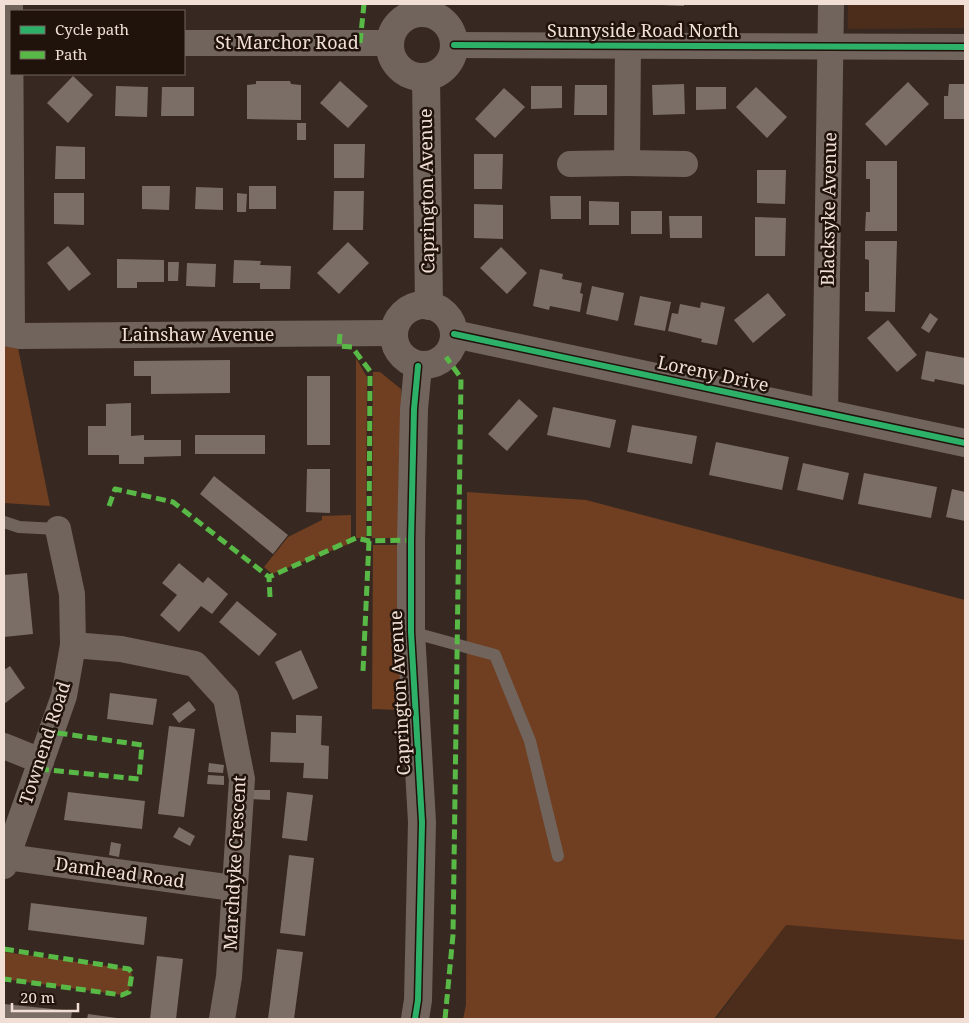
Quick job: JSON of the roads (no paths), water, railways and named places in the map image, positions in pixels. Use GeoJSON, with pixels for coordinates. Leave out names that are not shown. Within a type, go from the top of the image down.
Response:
{"type":"FeatureCollection","features":[{"type":"Feature","properties":{"kind":"street"},"geometry":{"type":"LineString","coordinates":[[8,333],[8,43],[10,4]]}},
{"type":"Feature","properties":{"kind":"street","name":"Blacksyke Avenue"},"geometry":{"type":"LineString","coordinates":[[826,414],[831,4]]}},
{"type":"Feature","properties":{"kind":"street"},"geometry":{"type":"LineString","coordinates":[[422,8],[443,21],[450,30],[454,45],[448,63],[438,73],[426,77],[415,77],[400,68],[391,54],[390,43],[392,34],[400,22],[422,8]]}},
{"type":"Feature","properties":{"kind":"street","name":"St Marchor Road"},"geometry":{"type":"LineString","coordinates":[[185,43],[390,43]]}},
{"type":"Feature","properties":{"kind":"street","name":"Sunnyside Road North"},"geometry":{"type":"LineString","coordinates":[[454,45],[965,47]]}},
{"type":"Feature","properties":{"kind":"street"},"geometry":{"type":"LineString","coordinates":[[627,163],[628,46]]}},
{"type":"Feature","properties":{"kind":"street","name":"Caprington Avenue"},"geometry":{"type":"LineString","coordinates":[[426,77],[429,306]]}},
{"type":"Feature","properties":{"kind":"street"},"geometry":{"type":"LineString","coordinates":[[570,164],[685,164]]}},
{"type":"Feature","properties":{"kind":"street"},"geometry":{"type":"LineString","coordinates":[[420,306],[429,306],[447,316],[454,334],[451,348],[446,357],[438,362],[418,366],[402,357],[396,348],[394,333],[400,317],[406,311],[420,306]]}},
{"type":"Feature","properties":{"kind":"street","name":"Lainshaw Avenue"},"geometry":{"type":"LineString","coordinates":[[8,333],[20,336],[394,333]]}},
{"type":"Feature","properties":{"kind":"street","name":"Loreny Drive"},"geometry":{"type":"LineString","coordinates":[[454,334],[965,443]]}},
{"type":"Feature","properties":{"kind":"street","name":"Caprington Avenue"},"geometry":{"type":"LineString","coordinates":[[415,1019],[418,1000],[422,822],[411,632],[412,468],[418,366]]}},
{"type":"Feature","properties":{"kind":"street","name":"Townend Road"},"geometry":{"type":"LineString","coordinates":[[5,862],[64,696],[72,645],[72,594],[58,529]]}},
{"type":"Feature","properties":{"kind":"street","name":"Marchdyke Crescent"},"geometry":{"type":"LineString","coordinates":[[72,645],[122,649],[195,664],[226,698],[242,779],[229,977],[222,1019]]}},
{"type":"Feature","properties":{"kind":"street"},"geometry":{"type":"LineString","coordinates":[[4,746],[41,761]]}},
{"type":"Feature","properties":{"kind":"street","name":"Damhead Road"},"geometry":{"type":"LineString","coordinates":[[5,862],[234,888]]}},
{"type":"Feature","properties":{"kind":"lane"},"geometry":{"type":"LineString","coordinates":[[4,522],[19,528],[58,529]]}},
{"type":"Feature","properties":{"kind":"lane"},"geometry":{"type":"LineString","coordinates":[[411,632],[495,655],[530,741],[558,856]]}}]}
